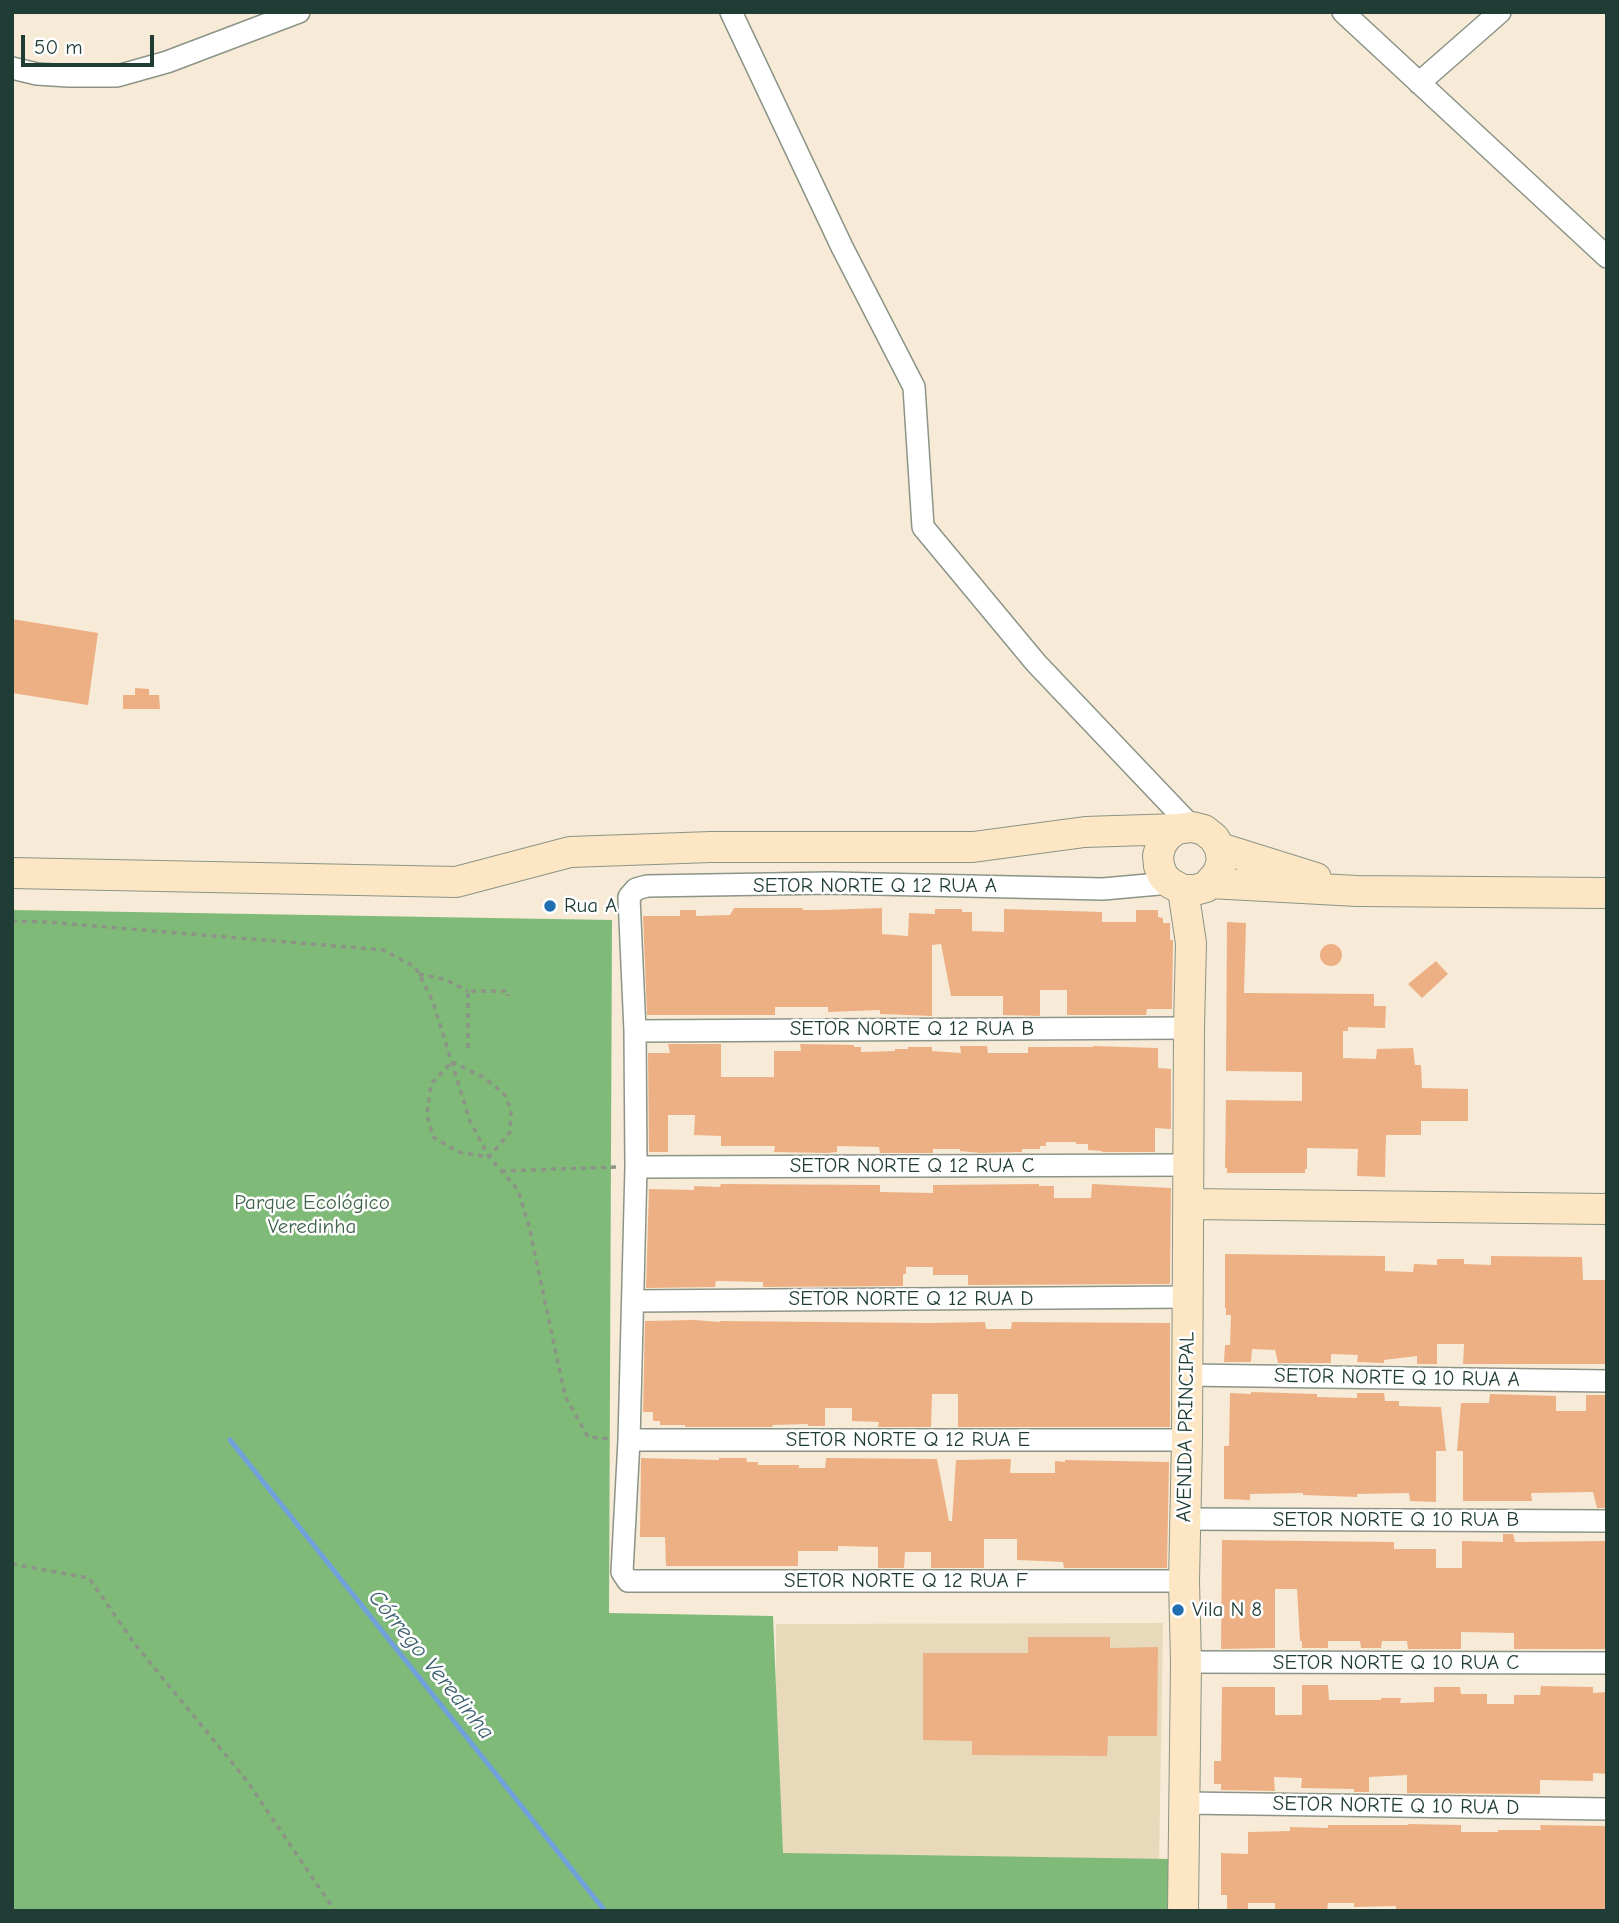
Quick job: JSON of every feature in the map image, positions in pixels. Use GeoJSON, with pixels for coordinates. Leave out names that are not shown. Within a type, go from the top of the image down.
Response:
{"type":"FeatureCollection","features":[{"type":"Feature","properties":{"kind":"street"},"geometry":{"type":"LineString","coordinates":[[12,68],[37,74],[117,76],[167,62],[299,12]]}},
{"type":"Feature","properties":{"kind":"street"},"geometry":{"type":"LineString","coordinates":[[731,12],[842,247],[914,387],[923,527],[1036,663],[1184,828]]}},
{"type":"Feature","properties":{"kind":"street"},"geometry":{"type":"LineString","coordinates":[[1343,12],[1607,257]]}},
{"type":"Feature","properties":{"kind":"street"},"geometry":{"type":"LineString","coordinates":[[1419,83],[1500,12]]}},
{"type":"Feature","properties":{"kind":"street"},"geometry":{"type":"LineString","coordinates":[[12,873],[456,882],[570,852],[711,847],[973,847],[1085,832],[1184,828],[1204,830],[1214,838],[1220,848],[1357,891]]}},
{"type":"Feature","properties":{"kind":"street","name":"AVENIDA PRINCIPAL"},"geometry":{"type":"LineString","coordinates":[[1183,1911],[1191,943],[1181,878],[1161,845],[1167,836],[1184,828]]}},
{"type":"Feature","properties":{"kind":"street"},"geometry":{"type":"LineString","coordinates":[[1085,832],[1181,878],[1357,891],[1607,893]]}},
{"type":"Feature","properties":{"kind":"street","name":"AVENIDA PRINCIPAL"},"geometry":{"type":"LineString","coordinates":[[1181,878],[1218,873],[1222,861],[1220,848]]}},
{"type":"Feature","properties":{"kind":"street","name":"SETOR NORTE Q 12 RUA A"},"geometry":{"type":"LineString","coordinates":[[635,1031],[629,897],[636,889],[647,886],[831,883],[1103,888],[1181,878]]}},
{"type":"Feature","properties":{"kind":"street","name":"SETOR NORTE Q 12 RUA B"},"geometry":{"type":"LineString","coordinates":[[635,1031],[1189,1028]]}},
{"type":"Feature","properties":{"kind":"street"},"geometry":{"type":"LineString","coordinates":[[629,1440],[636,1167],[635,1031]]}},
{"type":"Feature","properties":{"kind":"street","name":"SETOR NORTE Q 12 RUA C"},"geometry":{"type":"LineString","coordinates":[[636,1167],[1189,1165]]}},
{"type":"Feature","properties":{"kind":"street"},"geometry":{"type":"LineString","coordinates":[[1188,1205],[1607,1209]]}},
{"type":"Feature","properties":{"kind":"street","name":"SETOR NORTE Q 12 RUA D"},"geometry":{"type":"LineString","coordinates":[[633,1301],[1188,1297]]}},
{"type":"Feature","properties":{"kind":"street","name":"SETOR NORTE Q 10 RUA A"},"geometry":{"type":"LineString","coordinates":[[1187,1375],[1607,1381]]}},
{"type":"Feature","properties":{"kind":"street","name":"SETOR NORTE Q 12 RUA E"},"geometry":{"type":"LineString","coordinates":[[629,1440],[1187,1440]]}},
{"type":"Feature","properties":{"kind":"street","name":"SETOR NORTE Q 12 RUA F"},"geometry":{"type":"LineString","coordinates":[[629,1440],[622,1572],[628,1581],[1184,1581]]}},
{"type":"Feature","properties":{"kind":"street","name":"SETOR NORTE Q 10 RUA B"},"geometry":{"type":"LineString","coordinates":[[1185,1519],[1607,1521]]}},
{"type":"Feature","properties":{"kind":"street","name":"SETOR NORTE Q 10 RUA C"},"geometry":{"type":"LineString","coordinates":[[1186,1662],[1607,1663]]}},
{"type":"Feature","properties":{"kind":"street","name":"SETOR NORTE Q 10 RUA D"},"geometry":{"type":"LineString","coordinates":[[1185,1803],[1607,1809]]}},
{"type":"Feature","properties":{"kind":"path"},"geometry":{"type":"LineString","coordinates":[[12,921],[383,950],[415,967],[433,1002],[470,1121],[489,1157],[518,1190],[529,1226],[565,1396],[589,1437],[629,1440]]}},
{"type":"Feature","properties":{"kind":"path"},"geometry":{"type":"LineString","coordinates":[[419,974],[444,979],[468,991],[508,991],[508,996]]}},
{"type":"Feature","properties":{"kind":"path"},"geometry":{"type":"LineString","coordinates":[[468,991],[468,1048]]}},
{"type":"Feature","properties":{"kind":"path"},"geometry":{"type":"LineString","coordinates":[[452,1062],[485,1078],[505,1094],[511,1110],[510,1132],[489,1157]]}},
{"type":"Feature","properties":{"kind":"path"},"geometry":{"type":"LineString","coordinates":[[452,1062],[431,1084],[427,1114],[433,1137],[458,1152],[489,1157]]}},
{"type":"Feature","properties":{"kind":"path"},"geometry":{"type":"LineString","coordinates":[[501,1171],[636,1167]]}},
{"type":"Feature","properties":{"kind":"path"},"geometry":{"type":"LineString","coordinates":[[12,1564],[89,1578],[134,1643],[247,1781],[335,1911]]}},
{"type":"Feature","properties":{"kind":"shaded area"},"geometry":{"type":"Polygon","coordinates":[[[1163,1623],[1159,1865],[776,1862],[776,1624],[1163,1623]]]}},
{"type":"Feature","properties":{"kind":"green space","name":"Parque Ecológico Veredinha"},"geometry":{"type":"Polygon","coordinates":[[[12,910],[612,920],[609,1613],[773,1616],[783,1853],[1169,1859],[1168,1911],[12,1911],[12,910]]]}},
{"type":"Feature","properties":{"kind":"building"},"geometry":{"type":"Polygon","coordinates":[[[12,619],[98,633],[88,705],[12,693],[12,619]]]}},
{"type":"Feature","properties":{"kind":"building"},"geometry":{"type":"Polygon","coordinates":[[[135,688],[149,689],[149,695],[159,695],[160,709],[123,709],[123,695],[135,695],[135,688]]]}},
{"type":"Feature","properties":{"kind":"building"},"geometry":{"type":"Polygon","coordinates":[[[734,908],[882,908],[882,934],[908,936],[909,913],[935,914],[935,909],[962,909],[962,912],[972,912],[972,931],[1004,932],[1004,909],[1102,912],[1102,922],[1136,922],[1136,910],[1158,910],[1158,917],[1163,918],[1163,923],[1170,923],[1170,940],[1173,940],[1172,1009],[1147,1009],[1146,1015],[1067,1015],[1067,990],[1040,990],[1040,1016],[1003,1015],[1003,996],[951,996],[941,944],[932,945],[932,1016],[880,1014],[880,1010],[828,1012],[828,1007],[775,1007],[775,1015],[647,1015],[643,916],[680,916],[680,910],[696,910],[696,916],[730,915],[734,908]]]}},
{"type":"Feature","properties":{"kind":"building"},"geometry":{"type":"Polygon","coordinates":[[[1227,922],[1246,923],[1244,993],[1374,994],[1374,1006],[1386,1006],[1385,1028],[1348,1027],[1348,1031],[1343,1031],[1343,1058],[1376,1059],[1377,1049],[1413,1048],[1415,1065],[1421,1065],[1422,1088],[1468,1089],[1468,1121],[1421,1121],[1421,1135],[1386,1135],[1385,1177],[1357,1176],[1358,1149],[1307,1148],[1305,1173],[1227,1173],[1226,1100],[1302,1101],[1302,1072],[1226,1071],[1227,922]]]}},
{"type":"Feature","properties":{"kind":"building"},"geometry":{"type":"Polygon","coordinates":[[[1331,944],[1339,947],[1342,955],[1339,963],[1331,966],[1323,963],[1320,955],[1323,947],[1331,944]]]}},
{"type":"Feature","properties":{"kind":"building"},"geometry":{"type":"Polygon","coordinates":[[[1436,961],[1448,974],[1422,998],[1408,984],[1436,961]]]}},
{"type":"Feature","properties":{"kind":"building"},"geometry":{"type":"Polygon","coordinates":[[[668,1044],[721,1044],[721,1077],[774,1077],[774,1051],[801,1051],[800,1044],[854,1045],[861,1047],[861,1052],[932,1047],[932,1051],[961,1053],[960,1046],[987,1046],[988,1053],[1028,1053],[1028,1047],[1158,1048],[1158,1068],[1171,1069],[1171,1129],[1155,1128],[1155,1152],[1102,1152],[1088,1150],[1088,1144],[1046,1142],[1046,1146],[1040,1146],[1040,1149],[1022,1149],[1022,1152],[981,1153],[960,1149],[933,1149],[933,1153],[880,1153],[879,1147],[837,1146],[837,1152],[827,1153],[774,1152],[775,1146],[721,1146],[721,1136],[694,1135],[695,1115],[668,1115],[668,1152],[649,1152],[648,1053],[670,1053],[668,1044]]]}},
{"type":"Feature","properties":{"kind":"building"},"geometry":{"type":"Polygon","coordinates":[[[721,1184],[880,1185],[880,1192],[933,1193],[933,1185],[1039,1184],[1054,1186],[1054,1198],[1091,1198],[1092,1184],[1171,1188],[1170,1284],[968,1285],[968,1275],[933,1275],[933,1267],[906,1267],[903,1286],[763,1287],[763,1282],[716,1281],[715,1287],[646,1288],[649,1189],[694,1190],[694,1186],[720,1187],[721,1184]]]}},
{"type":"Feature","properties":{"kind":"building"},"geometry":{"type":"Polygon","coordinates":[[[1225,1254],[1385,1256],[1385,1271],[1413,1272],[1414,1264],[1437,1265],[1437,1259],[1464,1259],[1464,1264],[1491,1265],[1491,1256],[1582,1257],[1583,1280],[1605,1280],[1607,1364],[1463,1364],[1464,1344],[1437,1344],[1437,1364],[1417,1364],[1417,1356],[1384,1360],[1384,1363],[1357,1362],[1358,1355],[1331,1354],[1331,1363],[1278,1363],[1275,1350],[1252,1349],[1251,1362],[1224,1362],[1225,1345],[1230,1345],[1231,1315],[1226,1315],[1225,1308],[1225,1254]]]}},
{"type":"Feature","properties":{"kind":"building"},"geometry":{"type":"Polygon","coordinates":[[[645,1321],[985,1322],[986,1329],[1011,1329],[1012,1322],[1170,1323],[1170,1427],[958,1427],[958,1394],[932,1394],[931,1427],[878,1427],[879,1422],[852,1421],[852,1408],[825,1408],[825,1426],[660,1425],[660,1421],[653,1421],[653,1412],[643,1412],[645,1321]]]}},
{"type":"Feature","properties":{"kind":"building"},"geometry":{"type":"Polygon","coordinates":[[[1230,1393],[1357,1398],[1357,1393],[1384,1393],[1385,1401],[1399,1401],[1399,1406],[1441,1407],[1446,1451],[1436,1451],[1436,1502],[1410,1501],[1409,1493],[1357,1494],[1357,1497],[1303,1493],[1250,1494],[1250,1500],[1224,1499],[1224,1446],[1229,1446],[1230,1393]]]}},
{"type":"Feature","properties":{"kind":"building"},"geometry":{"type":"Polygon","coordinates":[[[1490,1394],[1556,1396],[1556,1411],[1586,1411],[1586,1395],[1607,1395],[1607,1508],[1597,1508],[1593,1492],[1531,1493],[1532,1501],[1463,1501],[1463,1451],[1457,1451],[1461,1403],[1489,1403],[1490,1394]]]}},
{"type":"Feature","properties":{"kind":"building"},"geometry":{"type":"Polygon","coordinates":[[[641,1458],[746,1458],[747,1462],[758,1462],[758,1465],[799,1465],[799,1468],[825,1468],[826,1458],[937,1459],[949,1521],[952,1521],[956,1460],[1011,1459],[1010,1473],[1055,1473],[1055,1461],[1065,1460],[1169,1462],[1167,1568],[1064,1568],[1063,1562],[1017,1560],[1017,1539],[984,1539],[984,1568],[931,1568],[931,1552],[905,1552],[904,1568],[878,1568],[878,1547],[838,1546],[838,1551],[798,1551],[798,1566],[666,1566],[665,1537],[640,1537],[641,1458]]]}},
{"type":"Feature","properties":{"kind":"building"},"geometry":{"type":"Polygon","coordinates":[[[1503,1534],[1513,1534],[1515,1542],[1607,1541],[1607,1649],[1514,1649],[1514,1633],[1461,1632],[1461,1649],[1408,1649],[1407,1641],[1382,1641],[1381,1648],[1361,1648],[1360,1641],[1328,1641],[1328,1648],[1302,1648],[1297,1589],[1275,1589],[1275,1648],[1221,1649],[1222,1540],[1394,1542],[1394,1549],[1436,1549],[1436,1568],[1462,1568],[1462,1541],[1503,1542],[1503,1534]]]}},
{"type":"Feature","properties":{"kind":"building"},"geometry":{"type":"Polygon","coordinates":[[[1028,1637],[1110,1637],[1110,1648],[1158,1647],[1157,1736],[1108,1736],[1107,1756],[972,1755],[972,1741],[923,1740],[923,1653],[1028,1653],[1028,1637]]]}},
{"type":"Feature","properties":{"kind":"building"},"geometry":{"type":"Polygon","coordinates":[[[1302,1685],[1328,1685],[1329,1700],[1401,1698],[1400,1703],[1434,1702],[1434,1687],[1460,1687],[1461,1694],[1487,1694],[1487,1704],[1514,1704],[1514,1695],[1540,1695],[1541,1686],[1593,1687],[1593,1693],[1607,1692],[1607,1774],[1593,1773],[1593,1781],[1540,1780],[1540,1794],[1407,1793],[1407,1775],[1369,1777],[1369,1792],[1354,1792],[1354,1789],[1301,1788],[1302,1778],[1274,1777],[1275,1791],[1221,1790],[1221,1784],[1214,1784],[1214,1761],[1221,1761],[1222,1687],[1275,1687],[1275,1715],[1302,1715],[1302,1685]]]}},
{"type":"Feature","properties":{"kind":"building"},"geometry":{"type":"Polygon","coordinates":[[[1328,1825],[1461,1825],[1461,1832],[1541,1830],[1540,1825],[1607,1826],[1607,1911],[1396,1911],[1396,1906],[1354,1907],[1354,1903],[1328,1903],[1327,1911],[1275,1911],[1275,1903],[1248,1903],[1248,1911],[1227,1911],[1227,1895],[1221,1895],[1221,1853],[1248,1854],[1248,1832],[1290,1831],[1290,1827],[1328,1828],[1328,1825]]]}},
{"type":"Feature","properties":{"kind":"waterway","name":"Córrego Veredinha"},"geometry":{"type":"LineString","coordinates":[[230,1440],[605,1911]]}},
{"type":"Feature","properties":{"kind":"place","name":"Rua A"},"geometry":{"type":"Point","coordinates":[550,906]}},
{"type":"Feature","properties":{"kind":"place","name":"Vila N 8"},"geometry":{"type":"Point","coordinates":[1178,1610]}}]}
